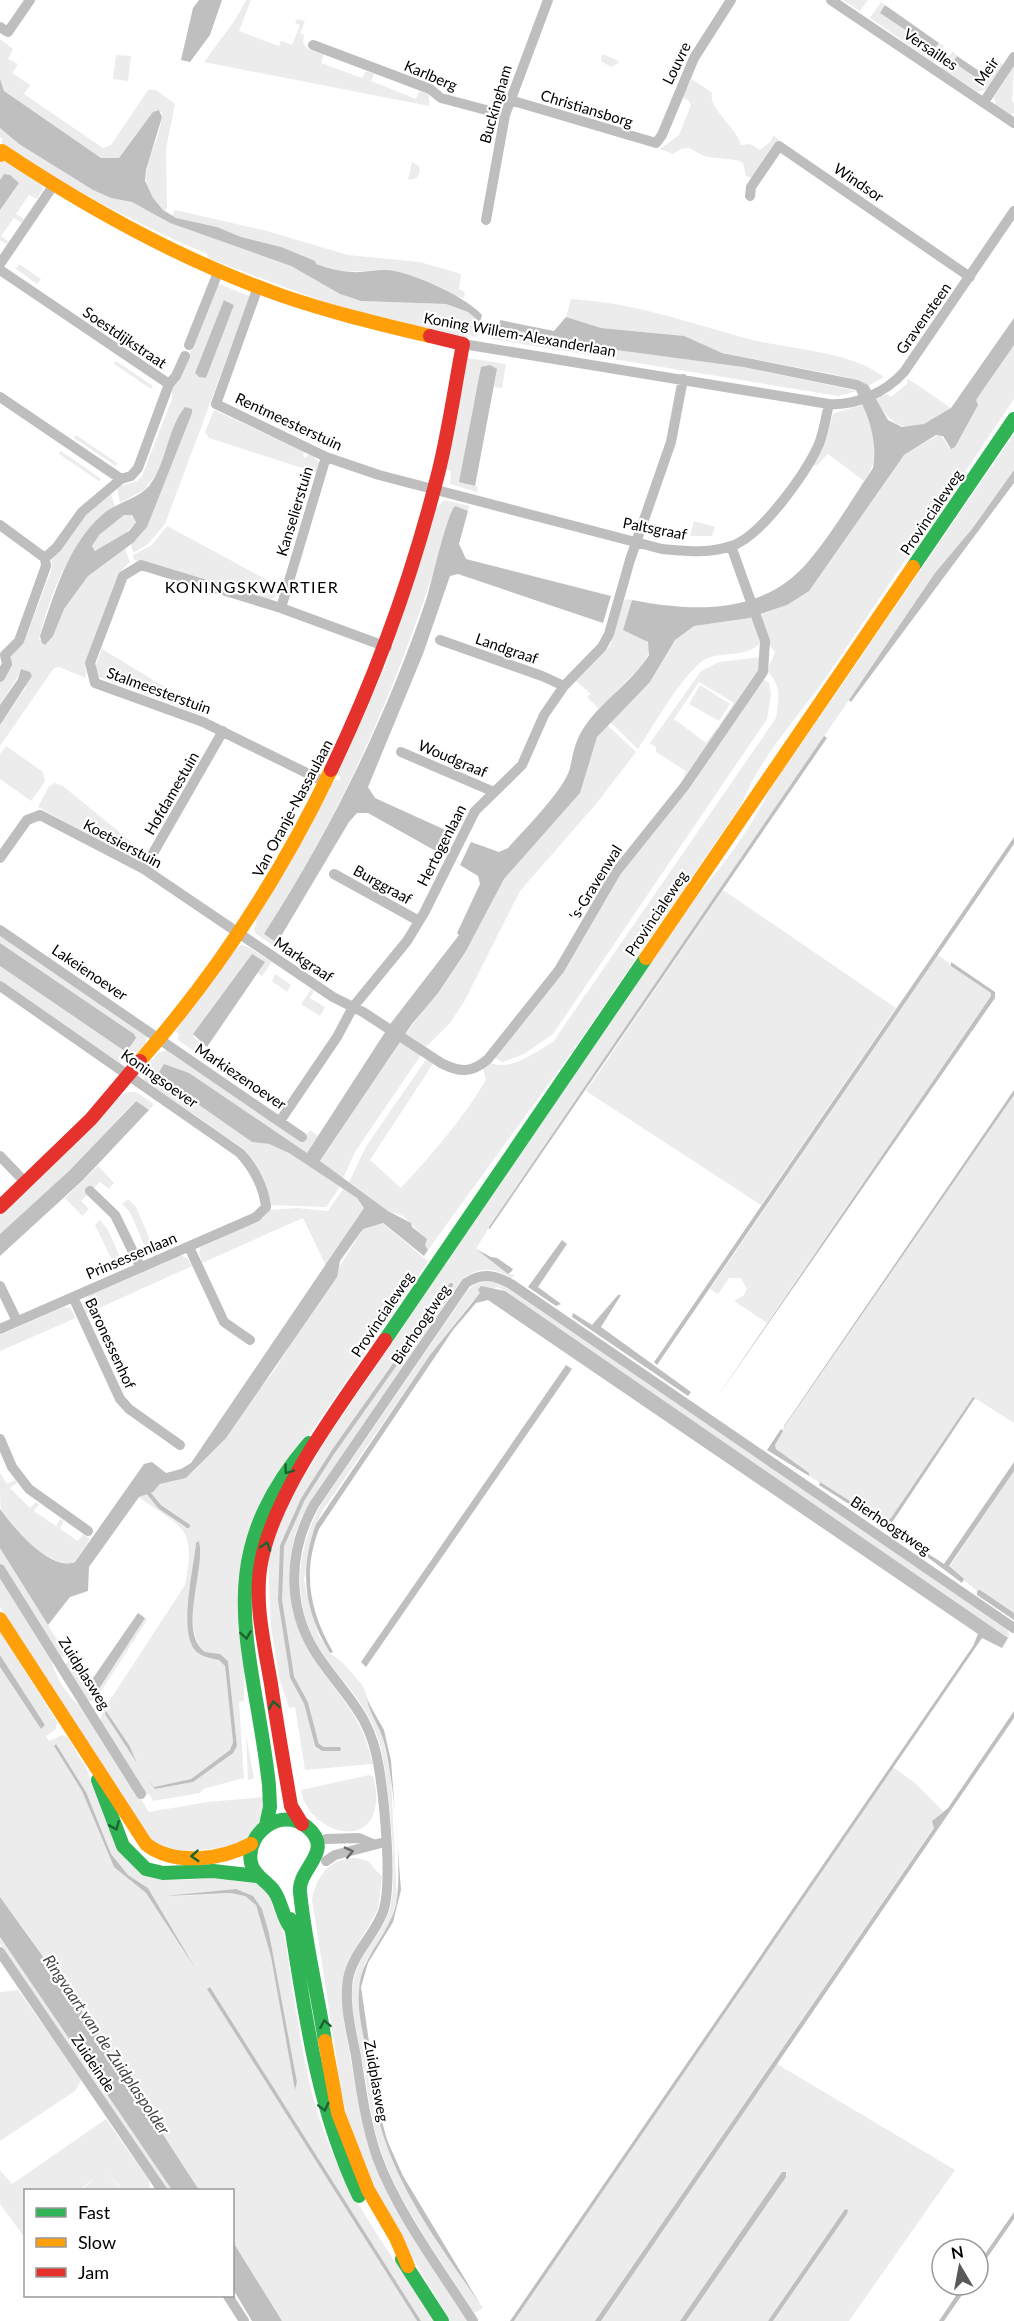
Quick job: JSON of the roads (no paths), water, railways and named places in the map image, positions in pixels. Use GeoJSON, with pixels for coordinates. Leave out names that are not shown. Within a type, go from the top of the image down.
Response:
{"type":"FeatureCollection","features":[{"type":"Feature","properties":{"kind":"main road","name":"Koning Willem-Alexanderlaan"},"geometry":{"type":"LineString","coordinates":[[1,152],[53,186],[155,242],[258,287],[364,320],[463,344]]}},
{"type":"Feature","properties":{"kind":"main road","name":"Van Oranje-Nassaulaan"},"geometry":{"type":"LineString","coordinates":[[0,1207],[26,1184],[131,1077],[162,1040],[240,934],[284,863],[327,783],[387,647],[414,566],[435,491],[463,344]]}},
{"type":"Feature","properties":{"kind":"main road","name":"Provincialeweg"},"geometry":{"type":"LineString","coordinates":[[321,1839],[319,1826],[305,1821],[292,1778],[283,1762],[259,1614],[262,1558],[275,1515],[326,1426],[1014,419]]}},
{"type":"Feature","properties":{"kind":"main road","name":"Provincialeweg"},"geometry":{"type":"LineString","coordinates":[[272,1822],[267,1766],[244,1626],[244,1597],[250,1554],[265,1510],[283,1475],[326,1426]]}},
{"type":"Feature","properties":{"kind":"main road"},"geometry":{"type":"LineString","coordinates":[[0,1619],[135,1830],[154,1851],[165,1856],[237,1852],[251,1844],[272,1822],[287,1819],[305,1821]]}},
{"type":"Feature","properties":{"kind":"main road"},"geometry":{"type":"LineString","coordinates":[[93,1765],[123,1846],[137,1863],[146,1869],[163,1873],[257,1870]]}},
{"type":"Feature","properties":{"kind":"main road"},"geometry":{"type":"LineString","coordinates":[[257,1870],[263,1842],[276,1829],[272,1822]]}},
{"type":"Feature","properties":{"kind":"main road"},"geometry":{"type":"LineString","coordinates":[[275,1886],[306,1881],[326,1861],[321,1839]]}},
{"type":"Feature","properties":{"kind":"main road"},"geometry":{"type":"LineString","coordinates":[[321,1839],[317,1856],[304,1873],[308,1924],[339,2113],[364,2181],[396,2238],[408,2266],[442,2321]]}},
{"type":"Feature","properties":{"kind":"main road"},"geometry":{"type":"LineString","coordinates":[[251,1844],[257,1870],[275,1886],[286,1922],[291,1928],[319,2085],[332,2136],[358,2194],[388,2243],[408,2266]]}},
{"type":"Feature","properties":{"kind":"street"},"geometry":{"type":"LineString","coordinates":[[0,27],[8,32],[30,0]]}},
{"type":"Feature","properties":{"kind":"street","name":"Buckingham"},"geometry":{"type":"LineString","coordinates":[[486,220],[505,115],[548,0]]}},
{"type":"Feature","properties":{"kind":"street","name":"Louvre"},"geometry":{"type":"LineString","coordinates":[[656,143],[662,135],[694,58],[731,0]]}},
{"type":"Feature","properties":{"kind":"street","name":"Versailles"},"geometry":{"type":"LineString","coordinates":[[831,0],[1014,123]]}},
{"type":"Feature","properties":{"kind":"street","name":"Karlberg"},"geometry":{"type":"LineString","coordinates":[[313,45],[430,89],[441,98],[505,115]]}},
{"type":"Feature","properties":{"kind":"street","name":"Meir"},"geometry":{"type":"LineString","coordinates":[[984,102],[1014,57]]}},
{"type":"Feature","properties":{"kind":"street","name":"Christiansborg"},"geometry":{"type":"LineString","coordinates":[[510,100],[656,143]]}},
{"type":"Feature","properties":{"kind":"street","name":"Windsor"},"geometry":{"type":"LineString","coordinates":[[750,196],[751,187],[778,146],[970,277]]}},
{"type":"Feature","properties":{"kind":"street"},"geometry":{"type":"LineString","coordinates":[[0,264],[53,186]]}},
{"type":"Feature","properties":{"kind":"street","name":"Gravensteen"},"geometry":{"type":"LineString","coordinates":[[829,404],[843,405],[857,401],[895,382],[1014,211]]}},
{"type":"Feature","properties":{"kind":"street","name":"Soestdijkstraat"},"geometry":{"type":"LineString","coordinates":[[0,270],[169,384],[138,468],[131,476],[121,479],[82,512],[57,547],[45,558]]}},
{"type":"Feature","properties":{"kind":"street"},"geometry":{"type":"LineString","coordinates":[[169,384],[176,376],[219,270]]}},
{"type":"Feature","properties":{"kind":"street","name":"Rentmeesterstuin"},"geometry":{"type":"LineString","coordinates":[[258,287],[216,404],[326,457],[435,491]]}},
{"type":"Feature","properties":{"kind":"street","name":"Koning Willem-Alexanderlaan"},"geometry":{"type":"LineString","coordinates":[[463,344],[829,404]]}},
{"type":"Feature","properties":{"kind":"street","name":"Hertogenlaan"},"geometry":{"type":"LineString","coordinates":[[280,1121],[337,1036],[353,1007],[390,963],[418,921],[475,811],[522,765],[544,715],[564,686],[602,647],[609,634],[637,541],[671,442],[683,379]]}},
{"type":"Feature","properties":{"kind":"street"},"geometry":{"type":"LineString","coordinates":[[0,397],[121,479]]}},
{"type":"Feature","properties":{"kind":"street","name":"Paltsgraaf"},"geometry":{"type":"LineString","coordinates":[[435,491],[662,549],[687,551],[731,546],[756,532],[771,516],[818,444],[829,404]]}},
{"type":"Feature","properties":{"kind":"street","name":"Kanselierstuin"},"geometry":{"type":"LineString","coordinates":[[281,608],[326,457]]}},
{"type":"Feature","properties":{"kind":"street"},"geometry":{"type":"LineString","coordinates":[[0,525],[45,558],[46,566],[19,641],[2,654],[7,664],[0,677]]}},
{"type":"Feature","properties":{"kind":"street","name":"'s-Gravenwal"},"geometry":{"type":"LineString","coordinates":[[353,1007],[453,1069],[474,1070],[488,1059],[559,970],[616,872],[684,787],[763,672],[766,651],[731,546]]}},
{"type":"Feature","properties":{"kind":"street","name":"Stalmeesterstuin"},"geometry":{"type":"LineString","coordinates":[[281,608],[141,565],[123,576],[90,663],[96,683],[223,731],[327,783]]}},
{"type":"Feature","properties":{"kind":"street"},"geometry":{"type":"LineString","coordinates":[[281,608],[387,647]]}},
{"type":"Feature","properties":{"kind":"street","name":"Landgraaf"},"geometry":{"type":"LineString","coordinates":[[440,640],[564,686]]}},
{"type":"Feature","properties":{"kind":"street","name":"Hofdamestuin"},"geometry":{"type":"LineString","coordinates":[[144,869],[223,731]]}},
{"type":"Feature","properties":{"kind":"street","name":"Woudgraaf"},"geometry":{"type":"LineString","coordinates":[[401,752],[494,792]]}},
{"type":"Feature","properties":{"kind":"street","name":"Koetsierstuin"},"geometry":{"type":"LineString","coordinates":[[0,858],[27,820],[40,815],[144,869],[240,934]]}},
{"type":"Feature","properties":{"kind":"street","name":"Burggraaf"},"geometry":{"type":"LineString","coordinates":[[334,874],[418,921]]}},
{"type":"Feature","properties":{"kind":"street","name":"Lakeienoever"},"geometry":{"type":"LineString","coordinates":[[0,930],[162,1040]]}},
{"type":"Feature","properties":{"kind":"street","name":"Markgraaf"},"geometry":{"type":"LineString","coordinates":[[240,934],[353,1007]]}},
{"type":"Feature","properties":{"kind":"street","name":"Koningsoever"},"geometry":{"type":"LineString","coordinates":[[0,986],[240,1153],[250,1164],[265,1197],[266,1207],[256,1217]]}},
{"type":"Feature","properties":{"kind":"street","name":"Markiezenoever"},"geometry":{"type":"LineString","coordinates":[[162,1040],[302,1137]]}},
{"type":"Feature","properties":{"kind":"street"},"geometry":{"type":"LineString","coordinates":[[0,1156],[26,1184]]}},
{"type":"Feature","properties":{"kind":"street"},"geometry":{"type":"LineString","coordinates":[[90,1191],[115,1215],[140,1266]]}},
{"type":"Feature","properties":{"kind":"street","name":"Prinsessenlaan"},"geometry":{"type":"LineString","coordinates":[[0,1329],[256,1217]]}},
{"type":"Feature","properties":{"kind":"street"},"geometry":{"type":"LineString","coordinates":[[189,1246],[224,1322],[250,1340]]}},
{"type":"Feature","properties":{"kind":"street","name":"Bierhoogtweg"},"geometry":{"type":"LineString","coordinates":[[385,1842],[379,1770],[374,1743],[357,1706],[322,1663],[304,1629],[295,1598],[296,1554],[303,1529],[314,1505],[460,1292],[473,1278],[485,1275],[497,1276],[511,1284],[1014,1628]]}},
{"type":"Feature","properties":{"kind":"street"},"geometry":{"type":"LineString","coordinates":[[0,1286],[17,1321]]}},
{"type":"Feature","properties":{"kind":"street","name":"Baronessenhof"},"geometry":{"type":"LineString","coordinates":[[73,1297],[120,1399],[129,1408],[180,1444]]}},
{"type":"Feature","properties":{"kind":"street"},"geometry":{"type":"LineString","coordinates":[[0,1439],[12,1467],[29,1489],[88,1531]]}},
{"type":"Feature","properties":{"kind":"street","name":"Zuidplasweg"},"geometry":{"type":"LineString","coordinates":[[0,1569],[141,1794]]}},
{"type":"Feature","properties":{"kind":"street"},"geometry":{"type":"LineString","coordinates":[[321,1839],[359,1838],[373,1844]]}},
{"type":"Feature","properties":{"kind":"street"},"geometry":{"type":"LineString","coordinates":[[326,1861],[385,1842]]}},
{"type":"Feature","properties":{"kind":"street","name":"Zuidplasweg"},"geometry":{"type":"LineString","coordinates":[[385,1842],[388,1882],[386,1902],[378,1924],[355,1960],[347,1990],[348,2011],[366,2117],[378,2159],[388,2182],[473,2321]]}},
{"type":"Feature","properties":{"kind":"street","name":"Zuideinde"},"geometry":{"type":"LineString","coordinates":[[0,1952],[161,2189]]}},
{"type":"Feature","properties":{"kind":"street"},"geometry":{"type":"LineString","coordinates":[[229,2297],[244,2321]]}},
{"type":"Feature","properties":{"kind":"waterway"},"geometry":{"type":"LineString","coordinates":[[339,1749],[323,1749],[317,1745],[306,1703],[292,1677],[280,1600],[282,1546],[303,1499],[333,1452],[451,1285]]}},
{"type":"Feature","properties":{"kind":"waterway"},"geometry":{"type":"LineString","coordinates":[[146,1490],[160,1507],[188,1526]]}},
{"type":"Feature","properties":{"kind":"district","name":"KONINGSKWARTIER"},"geometry":{"type":"Point","coordinates":[252,586]}},
{"type":"Feature","properties":{"kind":"water label","name":"Ringvaart van de Zuidplaspolder"},"geometry":{"type":"Point","coordinates":[107,2044]}}]}
